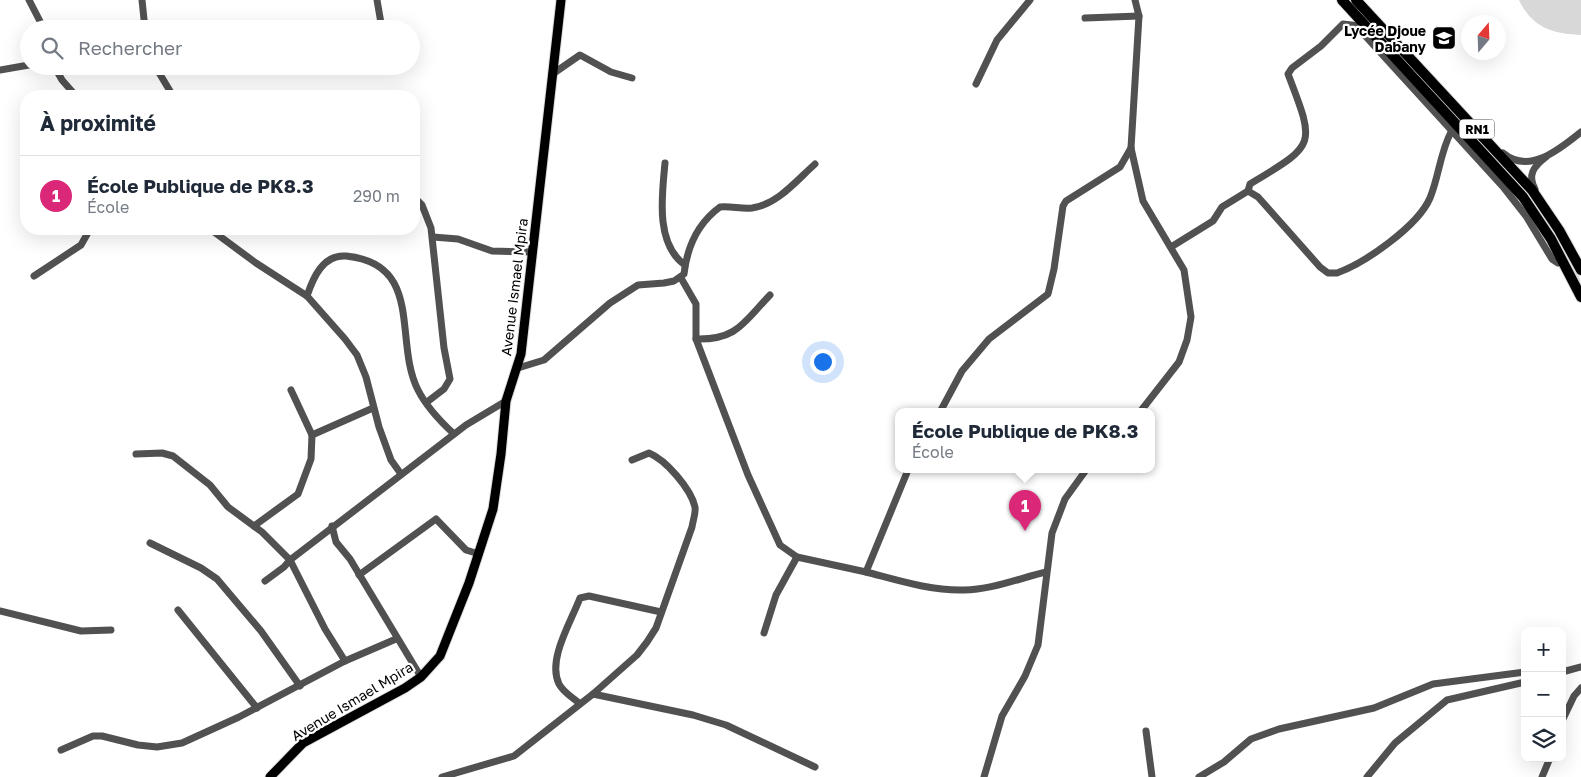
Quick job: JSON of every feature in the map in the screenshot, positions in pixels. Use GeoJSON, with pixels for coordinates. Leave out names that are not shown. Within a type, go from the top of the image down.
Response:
{"type":"FeatureCollection","features":[{"type":"Feature","properties":{"kind":"highway","name":"RN1"},"geometry":{"type":"LineString","coordinates":[[1342,0],[1368,28],[1408,78],[1522,197],[1563,261],[1581,297]]}},
{"type":"Feature","properties":{"kind":"highway","name":"RN1"},"geometry":{"type":"LineString","coordinates":[[1356,0],[1485,137],[1532,190],[1549,214],[1581,270]]}},
{"type":"Feature","properties":{"kind":"main road","name":"Avenue Ismael Mpira"},"geometry":{"type":"LineString","coordinates":[[270,777],[303,743],[405,688],[440,656],[479,554],[497,490],[506,401],[518,368],[554,73],[561,0]]}},
{"type":"Feature","properties":{"kind":"street"},"geometry":{"type":"LineString","coordinates":[[29,0],[39,20]]}},
{"type":"Feature","properties":{"kind":"street"},"geometry":{"type":"LineString","coordinates":[[142,0],[144,20]]}},
{"type":"Feature","properties":{"kind":"street"},"geometry":{"type":"LineString","coordinates":[[377,0],[380,20]]}},
{"type":"Feature","properties":{"kind":"street"},"geometry":{"type":"LineString","coordinates":[[976,84],[992,48],[1015,16],[1030,0]]}},
{"type":"Feature","properties":{"kind":"street"},"geometry":{"type":"LineString","coordinates":[[1135,0],[1139,16],[1131,148],[1143,201],[1180,262],[1187,280],[1192,317],[1190,330],[1179,362],[1143,408]]}},
{"type":"Feature","properties":{"kind":"street"},"geometry":{"type":"LineString","coordinates":[[1085,18],[1139,16]]}},
{"type":"Feature","properties":{"kind":"street"},"geometry":{"type":"LineString","coordinates":[[1171,247],[1213,221],[1222,207],[1248,191],[1250,184],[1294,157],[1305,144],[1307,132],[1304,113],[1288,74],[1292,68],[1321,46],[1343,24],[1368,28]]}},
{"type":"Feature","properties":{"kind":"street"},"geometry":{"type":"LineString","coordinates":[[1357,27],[1408,78],[1451,132],[1515,201],[1552,259],[1558,263],[1563,261]]}},
{"type":"Feature","properties":{"kind":"street"},"geometry":{"type":"LineString","coordinates":[[554,73],[580,55],[611,72],[632,78]]}},
{"type":"Feature","properties":{"kind":"street"},"geometry":{"type":"LineString","coordinates":[[0,70],[20,67]]}},
{"type":"Feature","properties":{"kind":"street"},"geometry":{"type":"LineString","coordinates":[[59,75],[71,90]]}},
{"type":"Feature","properties":{"kind":"street"},"geometry":{"type":"LineString","coordinates":[[160,75],[169,90]]}},
{"type":"Feature","properties":{"kind":"street"},"geometry":{"type":"LineString","coordinates":[[1248,191],[1258,197],[1320,267],[1328,273],[1336,273],[1348,269],[1383,248],[1423,210],[1430,198],[1442,151],[1451,132]]}},
{"type":"Feature","properties":{"kind":"street"},"geometry":{"type":"LineString","coordinates":[[1485,137],[1515,161],[1522,162],[1557,152],[1581,132]]}},
{"type":"Feature","properties":{"kind":"street"},"geometry":{"type":"LineString","coordinates":[[942,408],[962,371],[989,339],[1035,306],[1048,294],[1054,269],[1063,206],[1066,201],[1120,167],[1131,148]]}},
{"type":"Feature","properties":{"kind":"street"},"geometry":{"type":"LineString","coordinates":[[1546,156],[1535,167],[1531,175],[1532,184],[1545,203],[1549,214]]}},
{"type":"Feature","properties":{"kind":"street"},"geometry":{"type":"LineString","coordinates":[[665,163],[661,196],[670,249],[674,257],[685,265]]}},
{"type":"Feature","properties":{"kind":"street"},"geometry":{"type":"LineString","coordinates":[[518,368],[544,360],[610,303],[638,285],[664,283],[681,278],[684,274],[690,245],[714,212],[726,207],[743,209],[763,206],[785,192],[815,164]]}},
{"type":"Feature","properties":{"kind":"street"},"geometry":{"type":"LineString","coordinates":[[420,202],[428,216],[433,237],[450,379],[444,389],[426,402]]}},
{"type":"Feature","properties":{"kind":"street"},"geometry":{"type":"LineString","coordinates":[[34,276],[81,246],[87,235]]}},
{"type":"Feature","properties":{"kind":"street"},"geometry":{"type":"LineString","coordinates":[[218,235],[256,263],[307,296],[357,355],[366,376],[373,408],[392,460],[402,474]]}},
{"type":"Feature","properties":{"kind":"street"},"geometry":{"type":"LineString","coordinates":[[433,237],[458,239],[492,251],[532,252]]}},
{"type":"Feature","properties":{"kind":"street"},"geometry":{"type":"LineString","coordinates":[[307,296],[312,281],[329,259],[341,256],[364,259],[385,272],[400,292],[412,369],[418,390],[454,434]]}},
{"type":"Feature","properties":{"kind":"street"},"geometry":{"type":"LineString","coordinates":[[681,278],[696,304],[696,340],[771,527],[780,545],[797,557],[902,582],[963,590],[978,589],[1046,572]]}},
{"type":"Feature","properties":{"kind":"street"},"geometry":{"type":"LineString","coordinates":[[696,340],[723,338],[733,333],[770,295]]}},
{"type":"Feature","properties":{"kind":"street"},"geometry":{"type":"LineString","coordinates":[[254,526],[298,494],[311,459],[312,435],[292,390]]}},
{"type":"Feature","properties":{"kind":"street"},"geometry":{"type":"LineString","coordinates":[[265,581],[332,526],[368,502],[454,434],[506,401]]}},
{"type":"Feature","properties":{"kind":"street"},"geometry":{"type":"LineString","coordinates":[[312,435],[373,408]]}},
{"type":"Feature","properties":{"kind":"street"},"geometry":{"type":"LineString","coordinates":[[442,777],[514,756],[579,703],[593,694],[637,655],[647,642],[661,612],[692,526],[696,509],[688,494],[660,458],[649,453],[632,460]]}},
{"type":"Feature","properties":{"kind":"street"},"geometry":{"type":"LineString","coordinates":[[136,454],[173,456],[210,485],[237,515],[254,526],[290,560],[325,629],[346,661]]}},
{"type":"Feature","properties":{"kind":"street"},"geometry":{"type":"LineString","coordinates":[[866,572],[907,473]]}},
{"type":"Feature","properties":{"kind":"street"},"geometry":{"type":"LineString","coordinates":[[984,777],[1002,716],[1025,676],[1038,645],[1049,546],[1056,522],[1065,499],[1084,473]]}},
{"type":"Feature","properties":{"kind":"street"},"geometry":{"type":"LineString","coordinates":[[359,575],[436,518],[466,550],[479,554]]}},
{"type":"Feature","properties":{"kind":"street"},"geometry":{"type":"LineString","coordinates":[[332,526],[336,542],[350,559],[396,639],[420,676]]}},
{"type":"Feature","properties":{"kind":"street"},"geometry":{"type":"LineString","coordinates":[[150,543],[201,568],[217,579],[261,631],[300,686]]}},
{"type":"Feature","properties":{"kind":"street"},"geometry":{"type":"LineString","coordinates":[[764,633],[776,596],[797,557]]}},
{"type":"Feature","properties":{"kind":"street"},"geometry":{"type":"LineString","coordinates":[[579,703],[559,684],[555,666],[556,655],[580,598],[589,596],[661,612]]}},
{"type":"Feature","properties":{"kind":"street"},"geometry":{"type":"LineString","coordinates":[[178,610],[257,708]]}},
{"type":"Feature","properties":{"kind":"street"},"geometry":{"type":"LineString","coordinates":[[0,611],[81,632],[111,630]]}},
{"type":"Feature","properties":{"kind":"street"},"geometry":{"type":"LineString","coordinates":[[60,750],[93,736],[102,736],[138,745],[157,747],[182,743],[257,708],[346,661],[396,639]]}},
{"type":"Feature","properties":{"kind":"street"},"geometry":{"type":"LineString","coordinates":[[1566,671],[1581,667]]}},
{"type":"Feature","properties":{"kind":"street"},"geometry":{"type":"LineString","coordinates":[[1199,777],[1224,762],[1251,739],[1279,729],[1374,708],[1433,684],[1521,673]]}},
{"type":"Feature","properties":{"kind":"street"},"geometry":{"type":"LineString","coordinates":[[1367,777],[1395,743],[1447,700],[1521,683]]}},
{"type":"Feature","properties":{"kind":"street"},"geometry":{"type":"LineString","coordinates":[[1564,717],[1574,696],[1581,688]]}},
{"type":"Feature","properties":{"kind":"street"},"geometry":{"type":"LineString","coordinates":[[593,694],[694,715],[726,725],[815,767]]}},
{"type":"Feature","properties":{"kind":"street"},"geometry":{"type":"LineString","coordinates":[[1146,730],[1152,777]]}},
{"type":"Feature","properties":{"kind":"street"},"geometry":{"type":"LineString","coordinates":[[1542,777],[1548,762]]}},
{"type":"Feature","properties":{"kind":"shaded area"},"geometry":{"type":"Polygon","coordinates":[[[1519,0],[1581,0],[1581,35],[1561,33],[1544,28],[1530,17],[1519,0]]]}},
{"type":"Feature","properties":{"kind":"shaded area"},"geometry":{"type":"Polygon","coordinates":[[[1524,187],[1540,207],[1567,250],[1579,277],[1581,287],[1522,191],[1524,187]]]}},
{"type":"Feature","properties":{"kind":"place","name":"Lycée Djoue Dabany"},"geometry":{"type":"Point","coordinates":[1444,38]}},
{"type":"Feature","properties":{"kind":"place","name":"École Publique de PK8.3"},"geometry":{"type":"Point","coordinates":[1025,531]}}]}
